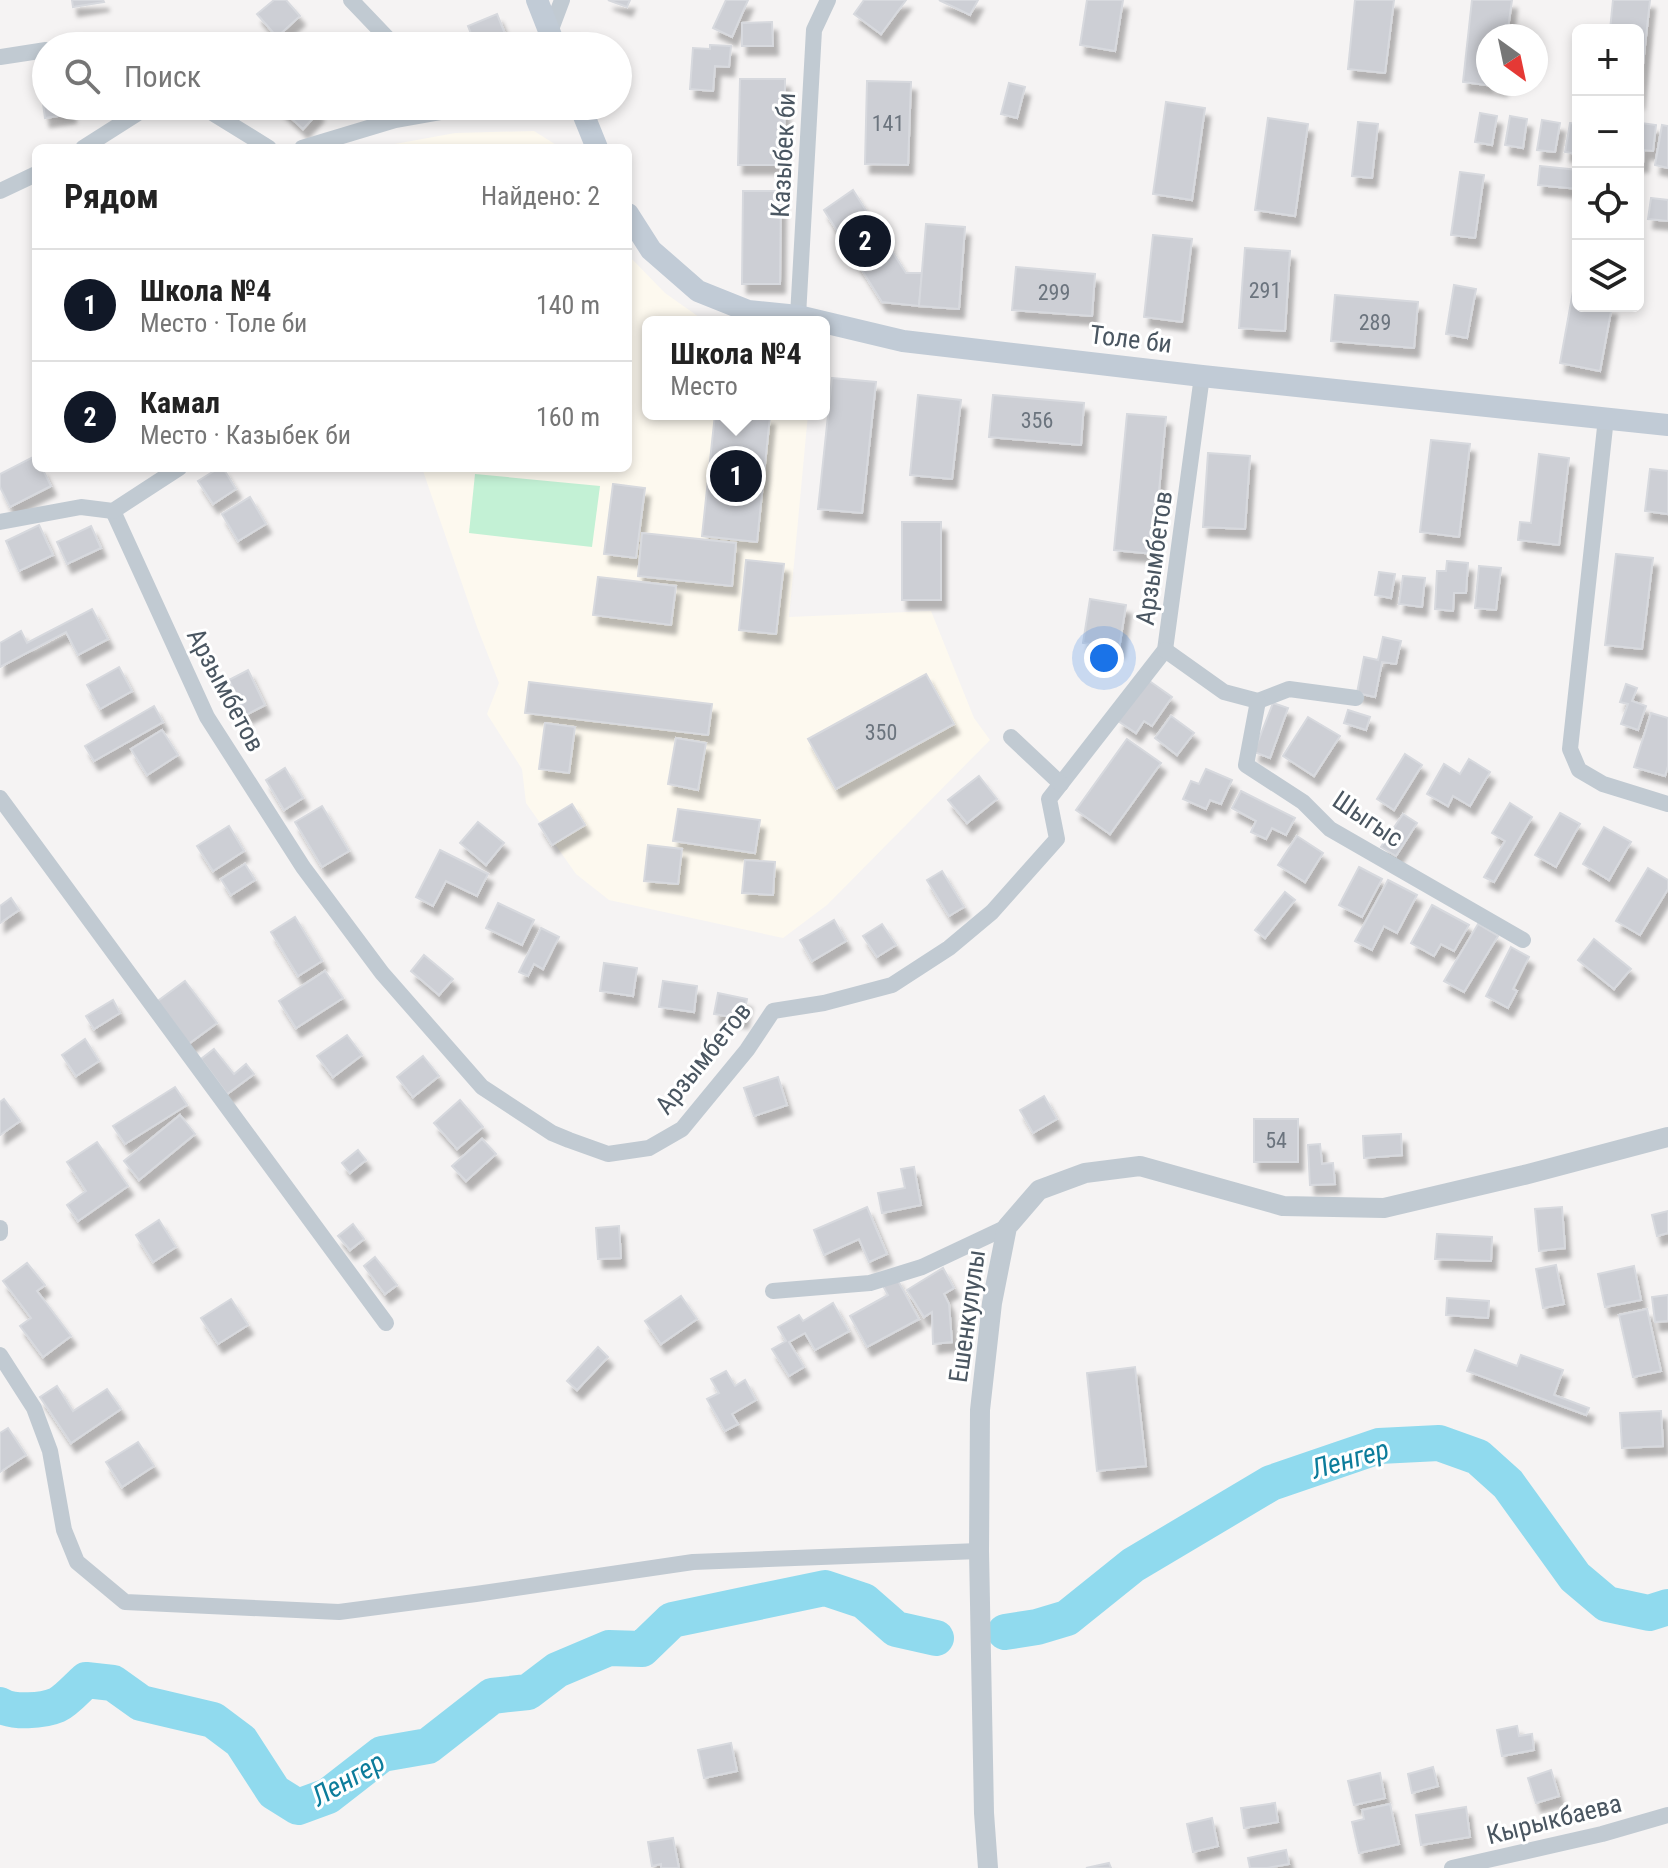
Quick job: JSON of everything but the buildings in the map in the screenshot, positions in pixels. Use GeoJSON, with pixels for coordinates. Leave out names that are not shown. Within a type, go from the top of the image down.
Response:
{"type":"FeatureCollection","features":[{"type":"Feature","properties":{"kind":"main road"},"geometry":{"type":"LineString","coordinates":[[537,0],[549,32]]}},
{"type":"Feature","properties":{"kind":"main road"},"geometry":{"type":"LineString","coordinates":[[586,120],[595,144]]}},
{"type":"Feature","properties":{"kind":"main road","name":"Толе би"},"geometry":{"type":"LineString","coordinates":[[632,220],[651,250],[698,291],[748,311],[798,316]]}},
{"type":"Feature","properties":{"kind":"main road","name":"Толе би"},"geometry":{"type":"LineString","coordinates":[[830,324],[903,341],[1668,425]]}},
{"type":"Feature","properties":{"kind":"street"},"geometry":{"type":"LineString","coordinates":[[351,0],[382,32]]}},
{"type":"Feature","properties":{"kind":"street"},"geometry":{"type":"LineString","coordinates":[[554,32],[562,0]]}},
{"type":"Feature","properties":{"kind":"street","name":"Казыбек би"},"geometry":{"type":"LineString","coordinates":[[798,316],[814,30],[828,0]]}},
{"type":"Feature","properties":{"kind":"street"},"geometry":{"type":"LineString","coordinates":[[0,57],[32,52]]}},
{"type":"Feature","properties":{"kind":"street"},"geometry":{"type":"LineString","coordinates":[[89,144],[127,120]]}},
{"type":"Feature","properties":{"kind":"street"},"geometry":{"type":"LineString","coordinates":[[224,120],[263,144]]}},
{"type":"Feature","properties":{"kind":"street"},"geometry":{"type":"LineString","coordinates":[[315,144],[395,120]]}},
{"type":"Feature","properties":{"kind":"street"},"geometry":{"type":"LineString","coordinates":[[0,191],[32,176]]}},
{"type":"Feature","properties":{"kind":"street","name":"Арзымбетов"},"geometry":{"type":"LineString","coordinates":[[113,511],[207,717],[303,867],[382,973],[482,1087],[552,1133],[608,1154],[649,1148],[682,1129],[747,1050],[773,1011],[824,1003],[892,985],[949,948],[992,912],[1057,839],[1049,799],[1165,650],[1202,376]]}},
{"type":"Feature","properties":{"kind":"street"},"geometry":{"type":"LineString","coordinates":[[1606,418],[1570,749],[1579,770],[1603,784],[1668,804]]}},
{"type":"Feature","properties":{"kind":"street"},"geometry":{"type":"LineString","coordinates":[[0,522],[81,507],[113,511],[173,472]]}},
{"type":"Feature","properties":{"kind":"street"},"geometry":{"type":"LineString","coordinates":[[1165,650],[1224,692],[1258,701],[1289,689],[1356,698]]}},
{"type":"Feature","properties":{"kind":"street","name":"Шыгыс"},"geometry":{"type":"LineString","coordinates":[[1258,701],[1246,765],[1303,802],[1330,829],[1523,940]]}},
{"type":"Feature","properties":{"kind":"street"},"geometry":{"type":"LineString","coordinates":[[1011,737],[1061,784]]}},
{"type":"Feature","properties":{"kind":"street"},"geometry":{"type":"LineString","coordinates":[[0,798],[386,1323]]}},
{"type":"Feature","properties":{"kind":"street","name":"Ешенкулулы"},"geometry":{"type":"LineString","coordinates":[[988,1868],[984,1813],[979,1551],[980,1410],[992,1303],[1007,1227],[1039,1190],[1085,1173],[1140,1166],[1283,1206],[1384,1208],[1668,1137]]}},
{"type":"Feature","properties":{"kind":"street"},"geometry":{"type":"LineString","coordinates":[[773,1291],[870,1283],[922,1267],[1007,1227]]}},
{"type":"Feature","properties":{"kind":"street"},"geometry":{"type":"LineString","coordinates":[[0,1355],[34,1408],[50,1451],[64,1530],[77,1562],[125,1602],[339,1612],[693,1562],[979,1551]]}},
{"type":"Feature","properties":{"kind":"street","name":"Кырыкбаева"},"geometry":{"type":"LineString","coordinates":[[1452,1868],[1602,1834],[1668,1815]]}},
{"type":"Feature","properties":{"kind":"shaded area"},"geometry":{"type":"Polygon","coordinates":[[[534,131],[555,144],[395,144],[455,133],[534,131]]]}},
{"type":"Feature","properties":{"kind":"shaded area"},"geometry":{"type":"Polygon","coordinates":[[[632,259],[665,293],[698,316],[642,316],[642,420],[807,420],[789,617],[931,611],[974,718],[990,740],[827,905],[783,938],[609,900],[576,874],[526,803],[522,769],[487,714],[499,683],[423,472],[632,472],[632,259]]]}},
{"type":"Feature","properties":{"kind":"green space"},"geometry":{"type":"Polygon","coordinates":[[[475,474],[600,486],[592,547],[469,533],[475,474]]]}},
{"type":"Feature","properties":{"kind":"waterway","name":"Ленгер"},"geometry":{"type":"LineString","coordinates":[[1005,1632],[1067,1618],[1133,1565],[1271,1483],[1379,1446],[1439,1443],[1478,1457],[1508,1484],[1575,1577],[1607,1604],[1649,1613],[1668,1607]]}},
{"type":"Feature","properties":{"kind":"waterway","name":"Ленгер"},"geometry":{"type":"LineString","coordinates":[[0,1705],[20,1710],[44,1709],[61,1703],[86,1680],[113,1683],[141,1703],[213,1720],[241,1741],[274,1792],[298,1807],[328,1796],[382,1754],[428,1746],[492,1696],[528,1692],[557,1670],[609,1648],[642,1649],[672,1620],[825,1588],[864,1601],[896,1629],[936,1638]]}},
{"type":"Feature","properties":{"kind":"place","name":"Камал"},"geometry":{"type":"Point","coordinates":[865,241]}},
{"type":"Feature","properties":{"kind":"place","name":"Школа №4"},"geometry":{"type":"Point","coordinates":[736,476]}}]}
